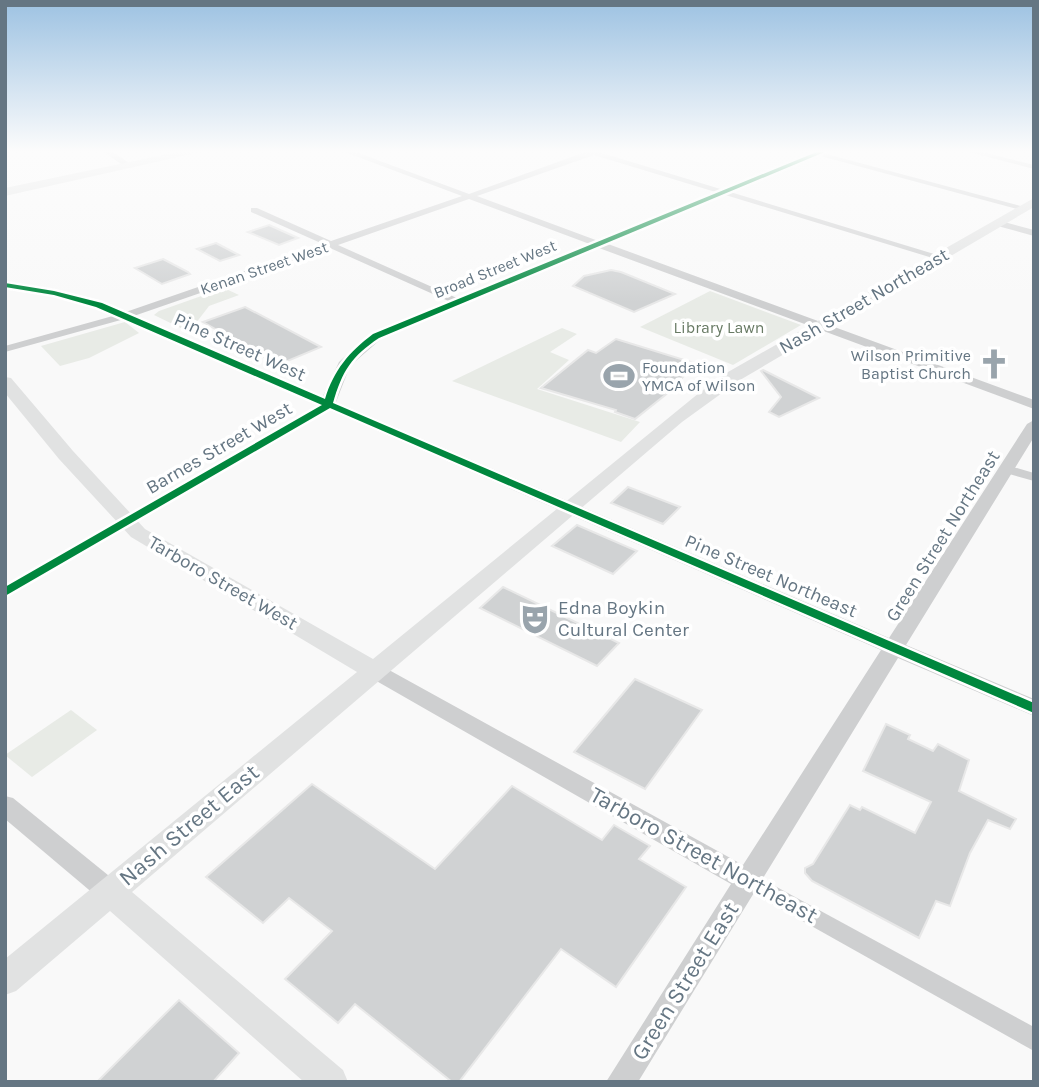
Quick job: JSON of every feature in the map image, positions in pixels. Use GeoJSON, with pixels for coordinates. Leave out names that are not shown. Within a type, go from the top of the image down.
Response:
{"type":"FeatureCollection","features":[{"type":"Feature","properties":{"kind":"main road","name":"Nash Street Northeast"},"geometry":{"type":"LineString","coordinates":[[373,670],[571,509],[693,403],[1029,205]]}},
{"type":"Feature","properties":{"kind":"main road","name":"Tarboro Street West"},"geometry":{"type":"LineString","coordinates":[[5,382],[66,455],[138,533],[373,670]]}},
{"type":"Feature","properties":{"kind":"main road","name":"Nash Street East"},"geometry":{"type":"LineString","coordinates":[[5,980],[373,670]]}},
{"type":"Feature","properties":{"kind":"main road"},"geometry":{"type":"LineString","coordinates":[[110,892],[331,1082]]}},
{"type":"Feature","properties":{"kind":"street","name":"Kenan Street West"},"geometry":{"type":"LineString","coordinates":[[5,349],[124,316],[456,202]]}},
{"type":"Feature","properties":{"kind":"street"},"geometry":{"type":"LineString","coordinates":[[483,202],[1034,405]]}},
{"type":"Feature","properties":{"kind":"street","name":"Broad Street West"},"geometry":{"type":"LineString","coordinates":[[328,405],[339,369],[365,343],[392,328],[701,202]]}},
{"type":"Feature","properties":{"kind":"street"},"geometry":{"type":"LineString","coordinates":[[757,202],[939,257]]}},
{"type":"Feature","properties":{"kind":"street"},"geometry":{"type":"LineString","coordinates":[[254,211],[456,301]]}},
{"type":"Feature","properties":{"kind":"street"},"geometry":{"type":"LineString","coordinates":[[997,223],[1034,233]]}},
{"type":"Feature","properties":{"kind":"street","name":"Pine Street West"},"geometry":{"type":"LineString","coordinates":[[5,285],[76,298],[124,316],[571,509]]}},
{"type":"Feature","properties":{"kind":"street","name":"Barnes Street West"},"geometry":{"type":"LineString","coordinates":[[5,592],[328,405]]}},
{"type":"Feature","properties":{"kind":"street","name":"Green Street Northeast"},"geometry":{"type":"LineString","coordinates":[[750,881],[1034,424]]}},
{"type":"Feature","properties":{"kind":"street"},"geometry":{"type":"LineString","coordinates":[[1006,469],[1034,477]]}},
{"type":"Feature","properties":{"kind":"street","name":"Pine Street Northeast"},"geometry":{"type":"LineString","coordinates":[[571,509],[1034,708]]}},
{"type":"Feature","properties":{"kind":"street","name":"Tarboro Street Northeast"},"geometry":{"type":"LineString","coordinates":[[373,670],[1034,1040]]}},
{"type":"Feature","properties":{"kind":"street"},"geometry":{"type":"LineString","coordinates":[[5,805],[110,892]]}},
{"type":"Feature","properties":{"kind":"street","name":"Green Street East"},"geometry":{"type":"LineString","coordinates":[[621,1082],[750,881]]}},
{"type":"Feature","properties":{"kind":"green space"},"geometry":{"type":"Polygon","coordinates":[[[224,288],[239,295],[209,306],[189,332],[154,315],[159,311],[224,288]]]}},
{"type":"Feature","properties":{"kind":"green space","name":"Library Lawn"},"geometry":{"type":"Polygon","coordinates":[[[710,291],[801,325],[733,365],[640,327],[710,291]]]}},
{"type":"Feature","properties":{"kind":"green space"},"geometry":{"type":"Polygon","coordinates":[[[125,322],[139,333],[89,358],[60,366],[41,346],[125,322]]]}},
{"type":"Feature","properties":{"kind":"green space"},"geometry":{"type":"Polygon","coordinates":[[[562,328],[577,334],[550,352],[569,360],[537,389],[640,422],[621,442],[452,381],[562,328]]]}},
{"type":"Feature","properties":{"kind":"green space"},"geometry":{"type":"Polygon","coordinates":[[[71,710],[97,730],[32,777],[5,755],[71,710]]]}},
{"type":"Feature","properties":{"kind":"building"},"geometry":{"type":"Polygon","coordinates":[[[269,225],[298,238],[279,245],[248,232],[269,225]]]}},
{"type":"Feature","properties":{"kind":"building"},"geometry":{"type":"Polygon","coordinates":[[[216,243],[239,255],[220,261],[197,249],[216,243]]]}},
{"type":"Feature","properties":{"kind":"building"},"geometry":{"type":"Polygon","coordinates":[[[163,259],[190,274],[162,284],[135,268],[163,259]]]}},
{"type":"Feature","properties":{"kind":"building"},"geometry":{"type":"Polygon","coordinates":[[[611,270],[675,294],[634,312],[573,286],[584,276],[611,270]]]}},
{"type":"Feature","properties":{"kind":"building"},"geometry":{"type":"Polygon","coordinates":[[[245,307],[321,347],[278,365],[203,322],[245,307]]]}},
{"type":"Feature","properties":{"kind":"building","name":"Foundation YMCA of Wilson"},"geometry":{"type":"Polygon","coordinates":[[[616,339],[694,363],[674,388],[635,419],[615,412],[616,410],[541,388],[588,350],[596,353],[616,339]]]}},
{"type":"Feature","properties":{"kind":"building"},"geometry":{"type":"Polygon","coordinates":[[[761,371],[819,398],[779,417],[769,412],[781,397],[761,371]]]}},
{"type":"Feature","properties":{"kind":"building"},"geometry":{"type":"Polygon","coordinates":[[[628,487],[680,507],[663,524],[611,503],[628,487]]]}},
{"type":"Feature","properties":{"kind":"building"},"geometry":{"type":"Polygon","coordinates":[[[577,525],[637,551],[613,574],[552,546],[577,525]]]}},
{"type":"Feature","properties":{"kind":"building","name":"Edna Boykin Cultural Center"},"geometry":{"type":"Polygon","coordinates":[[[503,587],[619,643],[597,666],[480,608],[503,587]]]}},
{"type":"Feature","properties":{"kind":"building"},"geometry":{"type":"Polygon","coordinates":[[[635,679],[702,710],[645,789],[574,752],[635,679]]]}},
{"type":"Feature","properties":{"kind":"building"},"geometry":{"type":"Polygon","coordinates":[[[886,724],[910,735],[908,739],[933,751],[938,744],[969,760],[959,791],[1016,819],[1010,829],[988,820],[970,853],[950,906],[936,901],[919,938],[812,881],[805,873],[805,868],[813,864],[850,805],[860,810],[862,807],[915,833],[931,802],[863,771],[886,724]]]}},
{"type":"Feature","properties":{"kind":"building"},"geometry":{"type":"Polygon","coordinates":[[[312,784],[435,869],[512,786],[602,840],[614,825],[650,846],[639,859],[686,887],[616,987],[561,949],[459,1082],[452,1082],[355,1004],[338,1023],[285,979],[332,931],[289,898],[263,923],[206,877],[312,784]]]}},
{"type":"Feature","properties":{"kind":"building"},"geometry":{"type":"Polygon","coordinates":[[[179,1000],[239,1053],[213,1082],[97,1082],[179,1000]]]}},
{"type":"Feature","properties":{"kind":"cycle path"},"geometry":{"type":"LineString","coordinates":[[5,592],[328,405],[344,365],[357,350],[376,336],[701,202]]}},
{"type":"Feature","properties":{"kind":"cycle path"},"geometry":{"type":"LineString","coordinates":[[5,285],[54,293],[99,305],[1034,708]]}},
{"type":"Feature","properties":{"kind":"place","name":"Wilson Primitive Baptist Church"},"geometry":{"type":"Point","coordinates":[994,364]}},
{"type":"Feature","properties":{"kind":"place","name":"Foundation YMCA of Wilson"},"geometry":{"type":"Point","coordinates":[619,376]}},
{"type":"Feature","properties":{"kind":"place","name":"Edna Boykin Cultural Center"},"geometry":{"type":"Point","coordinates":[535,619]}}]}
